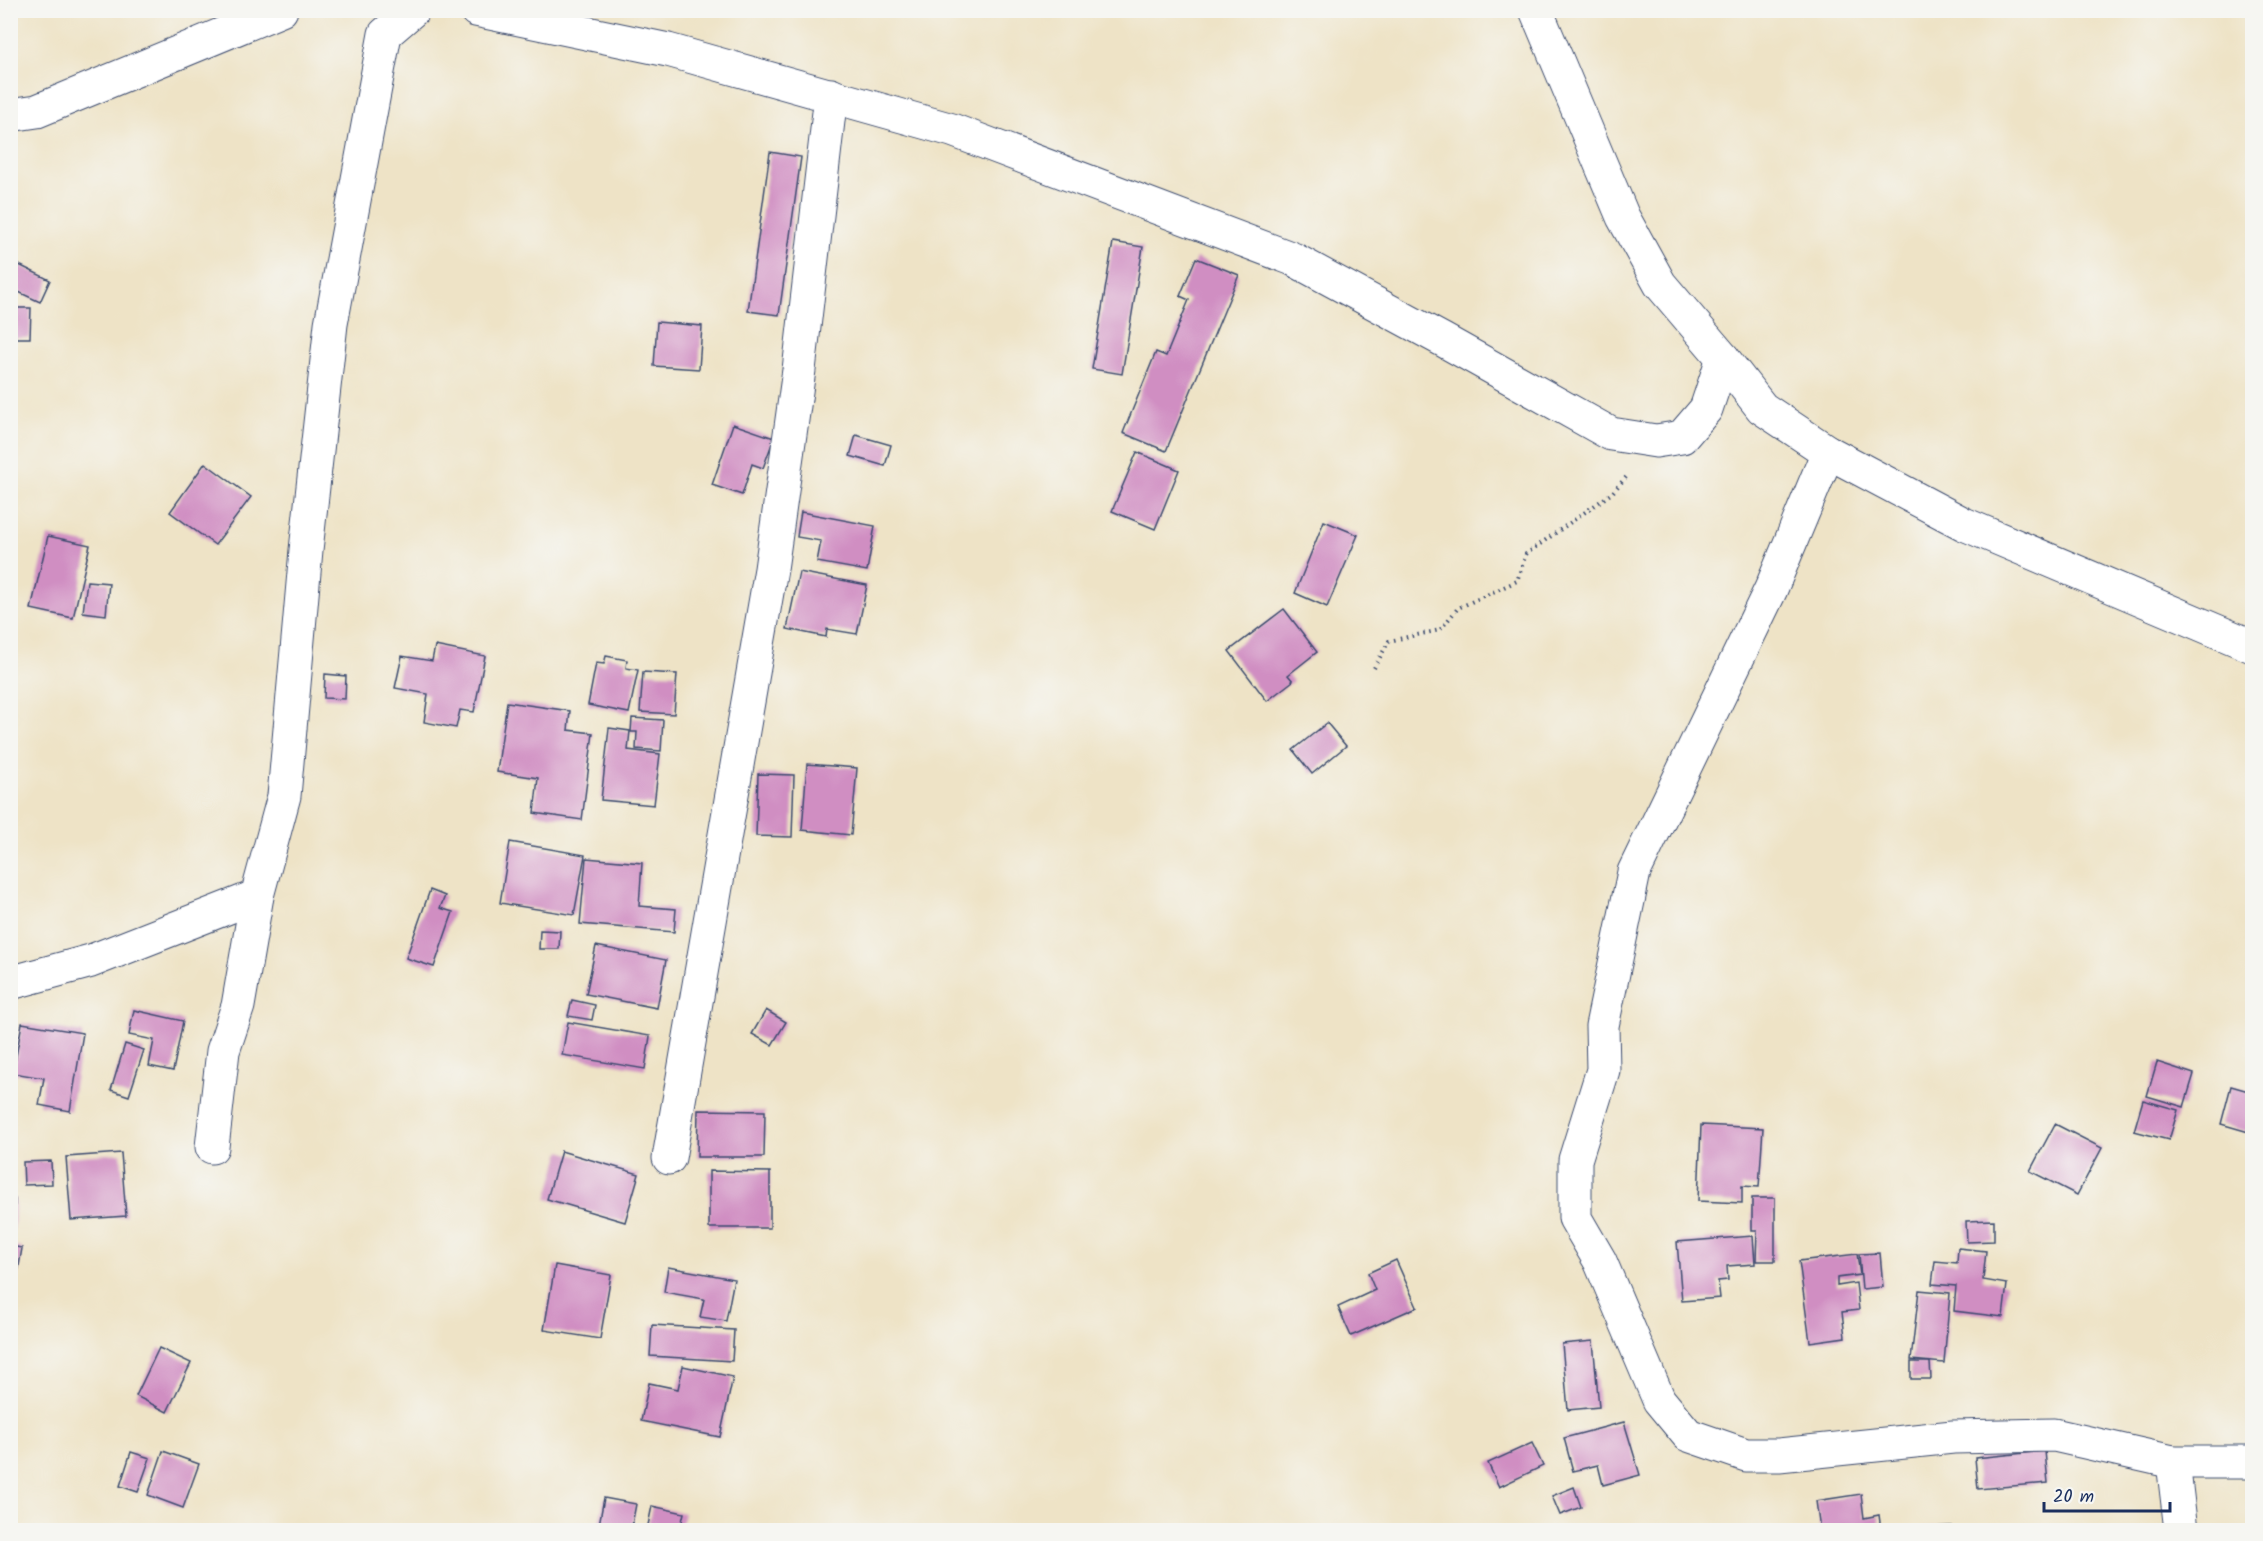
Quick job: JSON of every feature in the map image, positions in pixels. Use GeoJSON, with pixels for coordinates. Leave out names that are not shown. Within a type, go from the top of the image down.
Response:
{"type":"FeatureCollection","features":[{"type":"Feature","properties":{"kind":"street"},"geometry":{"type":"LineString","coordinates":[[10,116],[37,111],[281,10]]}},
{"type":"Feature","properties":{"kind":"street"},"geometry":{"type":"LineString","coordinates":[[212,1147],[223,1051],[238,1006],[256,896],[284,796],[306,550],[331,324],[385,34],[413,10]]}},
{"type":"Feature","properties":{"kind":"street"},"geometry":{"type":"LineString","coordinates":[[476,10],[668,50],[952,130],[1293,259],[1611,434],[1656,441],[1682,437],[1706,409],[1722,358]]}},
{"type":"Feature","properties":{"kind":"street"},"geometry":{"type":"LineString","coordinates":[[1536,10],[1623,217],[1660,284],[1762,408],[1828,452],[1964,524],[2253,646]]}},
{"type":"Feature","properties":{"kind":"street"},"geometry":{"type":"LineString","coordinates":[[669,1158],[771,569],[799,370],[831,95]]}},
{"type":"Feature","properties":{"kind":"street"},"geometry":{"type":"LineString","coordinates":[[1828,452],[1771,589],[1634,872],[1602,1026],[1603,1070],[1575,1160],[1575,1218],[1600,1261],[1659,1400],[1688,1435],[1746,1455],[1779,1455],[1953,1437],[2054,1435],[2173,1462],[2253,1462]]}},
{"type":"Feature","properties":{"kind":"street"},"geometry":{"type":"LineString","coordinates":[[10,983],[91,961],[256,896]]}},
{"type":"Feature","properties":{"kind":"street"},"geometry":{"type":"LineString","coordinates":[[2173,1462],[2181,1530]]}},
{"type":"Feature","properties":{"kind":"path"},"geometry":{"type":"LineString","coordinates":[[1374,668],[1389,641],[1440,630],[1458,608],[1516,581],[1526,554],[1612,493],[1656,441]]}},
{"type":"Feature","properties":{"kind":"building"},"geometry":{"type":"Polygon","coordinates":[[[770,152],[801,157],[779,315],[748,311],[770,152]]]}},
{"type":"Feature","properties":{"kind":"building"},"geometry":{"type":"Polygon","coordinates":[[[1113,242],[1143,247],[1122,374],[1092,369],[1113,242]]]}},
{"type":"Feature","properties":{"kind":"building"},"geometry":{"type":"Polygon","coordinates":[[[1196,258],[1239,275],[1166,451],[1123,433],[1156,352],[1166,356],[1189,300],[1180,296],[1196,258]]]}},
{"type":"Feature","properties":{"kind":"building"},"geometry":{"type":"Polygon","coordinates":[[[11,261],[50,280],[40,302],[10,288],[11,261]]]}},
{"type":"Feature","properties":{"kind":"building"},"geometry":{"type":"Polygon","coordinates":[[[10,308],[31,308],[30,338],[10,338],[10,308]]]}},
{"type":"Feature","properties":{"kind":"building"},"geometry":{"type":"Polygon","coordinates":[[[657,322],[702,326],[699,369],[654,366],[657,322]]]}},
{"type":"Feature","properties":{"kind":"building"},"geometry":{"type":"Polygon","coordinates":[[[733,424],[774,438],[763,468],[752,464],[742,495],[712,485],[733,424]]]}},
{"type":"Feature","properties":{"kind":"building"},"geometry":{"type":"Polygon","coordinates":[[[856,435],[891,445],[885,466],[850,456],[856,435]]]}},
{"type":"Feature","properties":{"kind":"building"},"geometry":{"type":"Polygon","coordinates":[[[1137,452],[1179,470],[1155,529],[1112,511],[1137,452]]]}},
{"type":"Feature","properties":{"kind":"building"},"geometry":{"type":"Polygon","coordinates":[[[205,463],[251,497],[215,545],[170,512],[205,463]]]}},
{"type":"Feature","properties":{"kind":"building"},"geometry":{"type":"Polygon","coordinates":[[[801,512],[875,526],[867,571],[817,562],[821,541],[797,537],[801,512]]]}},
{"type":"Feature","properties":{"kind":"building"},"geometry":{"type":"Polygon","coordinates":[[[1324,521],[1358,535],[1327,607],[1295,593],[1324,521]]]}},
{"type":"Feature","properties":{"kind":"building"},"geometry":{"type":"Polygon","coordinates":[[[48,536],[90,545],[73,618],[31,609],[48,536]]]}},
{"type":"Feature","properties":{"kind":"building"},"geometry":{"type":"Polygon","coordinates":[[[799,572],[867,585],[857,634],[827,629],[826,637],[787,629],[799,572]]]}},
{"type":"Feature","properties":{"kind":"building"},"geometry":{"type":"Polygon","coordinates":[[[87,581],[109,583],[106,615],[83,612],[87,581]]]}},
{"type":"Feature","properties":{"kind":"building"},"geometry":{"type":"Polygon","coordinates":[[[1284,609],[1317,652],[1288,675],[1293,681],[1267,701],[1229,651],[1284,609]]]}},
{"type":"Feature","properties":{"kind":"building"},"geometry":{"type":"Polygon","coordinates":[[[435,646],[485,656],[474,712],[460,710],[456,728],[424,722],[428,694],[395,688],[402,656],[432,661],[435,646]]]}},
{"type":"Feature","properties":{"kind":"building"},"geometry":{"type":"Polygon","coordinates":[[[606,656],[627,660],[626,668],[638,670],[629,713],[588,705],[596,663],[604,664],[606,656]]]}},
{"type":"Feature","properties":{"kind":"building"},"geometry":{"type":"Polygon","coordinates":[[[643,672],[677,674],[674,714],[640,712],[643,672]]]}},
{"type":"Feature","properties":{"kind":"building"},"geometry":{"type":"Polygon","coordinates":[[[325,674],[346,676],[345,699],[324,698],[325,674]]]}},
{"type":"Feature","properties":{"kind":"building"},"geometry":{"type":"Polygon","coordinates":[[[507,702],[570,711],[568,730],[593,733],[582,820],[534,813],[538,778],[497,772],[507,702]]]}},
{"type":"Feature","properties":{"kind":"building"},"geometry":{"type":"Polygon","coordinates":[[[632,718],[663,720],[661,751],[636,749],[637,732],[631,732],[632,718]]]}},
{"type":"Feature","properties":{"kind":"building"},"geometry":{"type":"Polygon","coordinates":[[[1327,723],[1346,746],[1312,774],[1293,750],[1327,723]]]}},
{"type":"Feature","properties":{"kind":"building"},"geometry":{"type":"Polygon","coordinates":[[[609,728],[630,731],[628,750],[660,754],[654,805],[601,800],[609,728]]]}},
{"type":"Feature","properties":{"kind":"building"},"geometry":{"type":"Polygon","coordinates":[[[807,764],[857,768],[851,835],[802,830],[807,764]]]}},
{"type":"Feature","properties":{"kind":"building"},"geometry":{"type":"Polygon","coordinates":[[[758,774],[794,775],[792,837],[756,836],[758,774]]]}},
{"type":"Feature","properties":{"kind":"building"},"geometry":{"type":"Polygon","coordinates":[[[510,842],[585,855],[574,915],[500,903],[510,842]]]}},
{"type":"Feature","properties":{"kind":"building"},"geometry":{"type":"Polygon","coordinates":[[[586,858],[642,863],[639,906],[676,909],[674,932],[580,924],[586,858]]]}},
{"type":"Feature","properties":{"kind":"building"},"geometry":{"type":"Polygon","coordinates":[[[430,890],[445,896],[440,908],[453,912],[434,967],[406,958],[430,890]]]}},
{"type":"Feature","properties":{"kind":"building"},"geometry":{"type":"Polygon","coordinates":[[[540,930],[560,931],[559,949],[539,949],[540,930]]]}},
{"type":"Feature","properties":{"kind":"building"},"geometry":{"type":"Polygon","coordinates":[[[596,946],[666,960],[657,1008],[586,994],[596,946]]]}},
{"type":"Feature","properties":{"kind":"building"},"geometry":{"type":"Polygon","coordinates":[[[572,1000],[595,1005],[592,1020],[568,1016],[572,1000]]]}},
{"type":"Feature","properties":{"kind":"building"},"geometry":{"type":"Polygon","coordinates":[[[134,1010],[183,1021],[173,1071],[149,1066],[154,1040],[129,1035],[134,1010]]]}},
{"type":"Feature","properties":{"kind":"building"},"geometry":{"type":"Polygon","coordinates":[[[766,1010],[786,1022],[772,1045],[752,1034],[766,1010]]]}},
{"type":"Feature","properties":{"kind":"building"},"geometry":{"type":"Polygon","coordinates":[[[568,1022],[650,1036],[645,1069],[562,1055],[568,1022]]]}},
{"type":"Feature","properties":{"kind":"building"},"geometry":{"type":"Polygon","coordinates":[[[22,1023],[83,1033],[70,1111],[39,1105],[44,1078],[13,1073],[22,1023]]]}},
{"type":"Feature","properties":{"kind":"building"},"geometry":{"type":"Polygon","coordinates":[[[125,1044],[144,1050],[129,1096],[111,1090],[125,1044]]]}},
{"type":"Feature","properties":{"kind":"building"},"geometry":{"type":"Polygon","coordinates":[[[2157,1062],[2194,1074],[2184,1107],[2147,1096],[2157,1062]]]}},
{"type":"Feature","properties":{"kind":"building"},"geometry":{"type":"Polygon","coordinates":[[[2231,1086],[2252,1092],[2252,1133],[2221,1124],[2231,1086]]]}},
{"type":"Feature","properties":{"kind":"building"},"geometry":{"type":"Polygon","coordinates":[[[2143,1100],[2178,1110],[2169,1140],[2134,1131],[2143,1100]]]}},
{"type":"Feature","properties":{"kind":"building"},"geometry":{"type":"Polygon","coordinates":[[[698,1110],[765,1111],[764,1157],[697,1157],[698,1110]]]}},
{"type":"Feature","properties":{"kind":"building"},"geometry":{"type":"Polygon","coordinates":[[[2055,1124],[2102,1148],[2077,1195],[2030,1171],[2055,1124]]]}},
{"type":"Feature","properties":{"kind":"building"},"geometry":{"type":"Polygon","coordinates":[[[1701,1125],[1763,1128],[1759,1187],[1742,1186],[1742,1203],[1698,1201],[1701,1125]]]}},
{"type":"Feature","properties":{"kind":"building"},"geometry":{"type":"Polygon","coordinates":[[[561,1151],[639,1174],[625,1222],[547,1199],[561,1151]]]}},
{"type":"Feature","properties":{"kind":"building"},"geometry":{"type":"Polygon","coordinates":[[[121,1153],[126,1216],[71,1220],[66,1157],[121,1153]]]}},
{"type":"Feature","properties":{"kind":"building"},"geometry":{"type":"Polygon","coordinates":[[[51,1161],[52,1184],[24,1185],[23,1162],[51,1161]]]}},
{"type":"Feature","properties":{"kind":"building"},"geometry":{"type":"Polygon","coordinates":[[[709,1171],[770,1172],[770,1228],[709,1228],[709,1171]]]}},
{"type":"Feature","properties":{"kind":"building"},"geometry":{"type":"Polygon","coordinates":[[[10,1198],[15,1199],[14,1229],[10,1228],[10,1198]]]}},
{"type":"Feature","properties":{"kind":"building"},"geometry":{"type":"Polygon","coordinates":[[[1752,1198],[1775,1198],[1775,1261],[1756,1261],[1757,1230],[1752,1230],[1752,1198]]]}},
{"type":"Feature","properties":{"kind":"building"},"geometry":{"type":"Polygon","coordinates":[[[1994,1220],[1994,1241],[1967,1242],[1966,1221],[1994,1220]]]}},
{"type":"Feature","properties":{"kind":"building"},"geometry":{"type":"Polygon","coordinates":[[[1753,1236],[1755,1264],[1727,1266],[1728,1280],[1718,1281],[1720,1298],[1682,1301],[1677,1242],[1753,1236]]]}},
{"type":"Feature","properties":{"kind":"building"},"geometry":{"type":"Polygon","coordinates":[[[10,1246],[22,1248],[12,1308],[10,1307],[10,1246]]]}},
{"type":"Feature","properties":{"kind":"building"},"geometry":{"type":"Polygon","coordinates":[[[1958,1248],[1986,1251],[1983,1280],[2007,1284],[2003,1317],[1954,1311],[1956,1286],[1932,1284],[1935,1261],[1957,1263],[1958,1248]]]}},
{"type":"Feature","properties":{"kind":"building"},"geometry":{"type":"Polygon","coordinates":[[[1880,1253],[1883,1287],[1862,1289],[1859,1254],[1880,1253]]]}},
{"type":"Feature","properties":{"kind":"building"},"geometry":{"type":"Polygon","coordinates":[[[1857,1254],[1860,1275],[1837,1278],[1837,1286],[1856,1283],[1859,1310],[1842,1312],[1845,1337],[1810,1342],[1799,1261],[1857,1254]]]}},
{"type":"Feature","properties":{"kind":"building"},"geometry":{"type":"Polygon","coordinates":[[[1396,1260],[1417,1307],[1351,1336],[1338,1307],[1375,1290],[1368,1273],[1396,1260]]]}},
{"type":"Feature","properties":{"kind":"building"},"geometry":{"type":"Polygon","coordinates":[[[555,1265],[611,1275],[600,1339],[544,1330],[555,1265]]]}},
{"type":"Feature","properties":{"kind":"building"},"geometry":{"type":"Polygon","coordinates":[[[668,1267],[734,1279],[726,1321],[700,1317],[704,1299],[664,1292],[668,1267]]]}},
{"type":"Feature","properties":{"kind":"building"},"geometry":{"type":"Polygon","coordinates":[[[1919,1290],[1950,1293],[1944,1363],[1911,1360],[1919,1290]]]}},
{"type":"Feature","properties":{"kind":"building"},"geometry":{"type":"Polygon","coordinates":[[[652,1325],[734,1330],[732,1361],[650,1356],[652,1325]]]}},
{"type":"Feature","properties":{"kind":"building"},"geometry":{"type":"Polygon","coordinates":[[[1593,1341],[1599,1407],[1568,1410],[1562,1344],[1593,1341]]]}},
{"type":"Feature","properties":{"kind":"building"},"geometry":{"type":"Polygon","coordinates":[[[159,1348],[191,1363],[167,1412],[136,1396],[159,1348]]]}},
{"type":"Feature","properties":{"kind":"building"},"geometry":{"type":"Polygon","coordinates":[[[1911,1362],[1930,1362],[1931,1379],[1911,1379],[1911,1362]]]}},
{"type":"Feature","properties":{"kind":"building"},"geometry":{"type":"Polygon","coordinates":[[[683,1366],[733,1377],[720,1437],[641,1421],[649,1383],[678,1389],[683,1366]]]}},
{"type":"Feature","properties":{"kind":"building"},"geometry":{"type":"Polygon","coordinates":[[[1624,1422],[1640,1475],[1603,1485],[1598,1465],[1573,1471],[1564,1438],[1624,1422]]]}},
{"type":"Feature","properties":{"kind":"building"},"geometry":{"type":"Polygon","coordinates":[[[1532,1443],[1543,1466],[1499,1487],[1488,1463],[1532,1443]]]}},
{"type":"Feature","properties":{"kind":"building"},"geometry":{"type":"Polygon","coordinates":[[[163,1451],[199,1464],[183,1508],[148,1495],[163,1451]]]}},
{"type":"Feature","properties":{"kind":"building"},"geometry":{"type":"Polygon","coordinates":[[[2045,1451],[2048,1483],[1978,1489],[1975,1458],[2045,1451]]]}},
{"type":"Feature","properties":{"kind":"building"},"geometry":{"type":"Polygon","coordinates":[[[131,1452],[150,1458],[138,1492],[120,1486],[131,1452]]]}},
{"type":"Feature","properties":{"kind":"building"},"geometry":{"type":"Polygon","coordinates":[[[1574,1487],[1581,1507],[1560,1515],[1552,1496],[1574,1487]]]}},
{"type":"Feature","properties":{"kind":"building"},"geometry":{"type":"Polygon","coordinates":[[[1861,1494],[1864,1518],[1879,1515],[1881,1530],[1820,1530],[1816,1501],[1861,1494]]]}},
{"type":"Feature","properties":{"kind":"building"},"geometry":{"type":"Polygon","coordinates":[[[604,1498],[636,1504],[631,1530],[598,1530],[604,1498]]]}},
{"type":"Feature","properties":{"kind":"building"},"geometry":{"type":"Polygon","coordinates":[[[652,1506],[684,1513],[680,1530],[647,1530],[652,1506]]]}},
{"type":"Feature","properties":{"kind":"building"},"geometry":{"type":"Polygon","coordinates":[[[1951,1526],[1951,1530],[1912,1530],[1912,1528],[1951,1526]]]}}]}
